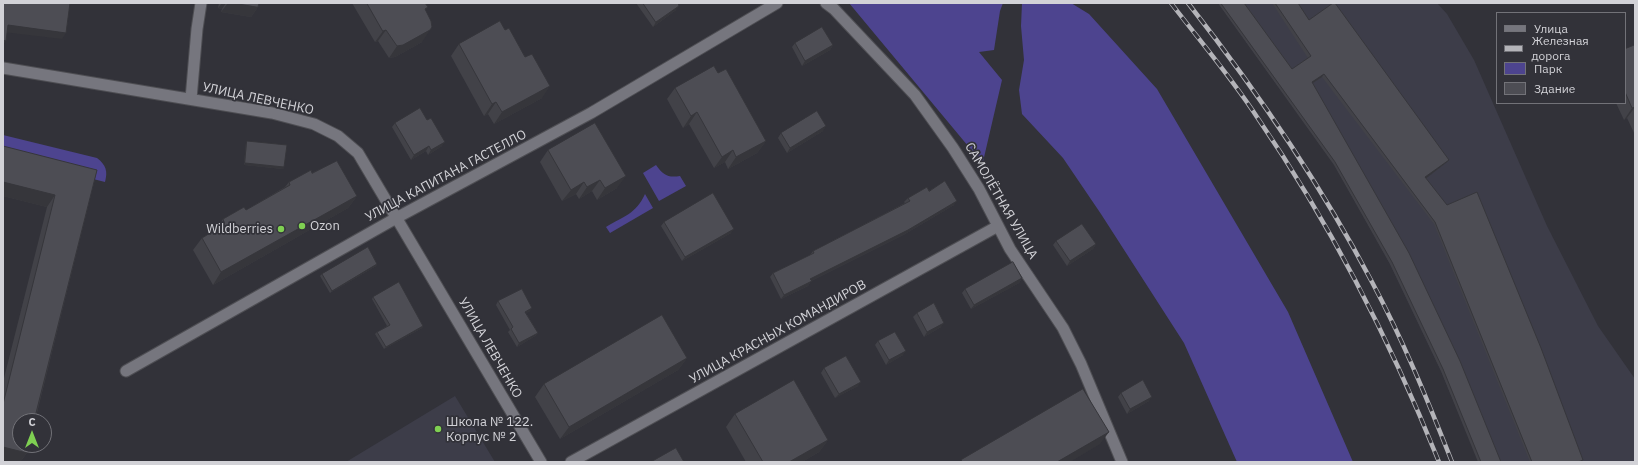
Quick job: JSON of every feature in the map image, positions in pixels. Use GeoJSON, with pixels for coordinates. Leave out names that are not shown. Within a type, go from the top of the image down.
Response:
{"type":"FeatureCollection","features":[{"type":"Feature","properties":{"kind":"street"},"geometry":{"type":"LineString","coordinates":[[191,99],[197,29],[201,3]]}},
{"type":"Feature","properties":{"kind":"street","name":"УЛИЦА КАПИТАНА ГАСТЕЛЛО"},"geometry":{"type":"LineString","coordinates":[[126,370],[398,217],[584,117],[777,3]]}},
{"type":"Feature","properties":{"kind":"street","name":"САМОЛЁТНАЯ УЛИЦА"},"geometry":{"type":"LineString","coordinates":[[826,3],[834,9],[915,95],[953,148],[979,188],[1010,249],[1063,328],[1081,364],[1122,462]]}},
{"type":"Feature","properties":{"kind":"street","name":"УЛИЦА ЛЕВЧЕНКО"},"geometry":{"type":"LineString","coordinates":[[3,68],[272,113],[314,124],[338,136],[358,152],[398,217],[541,462]]}},
{"type":"Feature","properties":{"kind":"street","name":"УЛИЦА КРАСНЫХ КОМАНДИРОВ"},"geometry":{"type":"LineString","coordinates":[[571,462],[998,226]]}},
{"type":"Feature","properties":{"kind":"shaded area"},"geometry":{"type":"Polygon","coordinates":[[[1218,3],[1437,3],[1447,14],[1474,60],[1547,226],[1598,326],[1635,379],[1635,462],[1479,462],[1441,371],[1390,264],[1334,164],[1218,3]]]}},
{"type":"Feature","properties":{"kind":"shaded area","name":"Школа № 122. Корпус № 2"},"geometry":{"type":"Polygon","coordinates":[[[455,396],[495,462],[346,462],[455,396]]]}},
{"type":"Feature","properties":{"kind":"green space"},"geometry":{"type":"Polygon","coordinates":[[[849,3],[1003,3],[1000,11],[994,50],[979,52],[1002,80],[982,166],[968,146],[849,3]]]}},
{"type":"Feature","properties":{"kind":"green space"},"geometry":{"type":"Polygon","coordinates":[[[1022,3],[1071,3],[1089,14],[1157,89],[1288,312],[1353,462],[1237,462],[1184,343],[1063,158],[1022,114],[1019,90],[1024,60],[1021,26],[1022,3]]]}},
{"type":"Feature","properties":{"kind":"green space"},"geometry":{"type":"Polygon","coordinates":[[[3,135],[97,158],[106,168],[105,182],[3,156],[3,135]]]}},
{"type":"Feature","properties":{"kind":"green space"},"geometry":{"type":"Polygon","coordinates":[[[656,165],[666,175],[672,177],[680,176],[686,186],[659,201],[643,173],[656,165]]]}},
{"type":"Feature","properties":{"kind":"green space"},"geometry":{"type":"Polygon","coordinates":[[[645,194],[653,208],[610,233],[606,227],[624,217],[638,206],[645,194]]]}},
{"type":"Feature","properties":{"kind":"building"},"geometry":{"type":"Polygon","coordinates":[[[3,3],[70,3],[66,33],[8,25],[6,41],[3,40],[3,3]]]}},
{"type":"Feature","properties":{"kind":"building"},"geometry":{"type":"Polygon","coordinates":[[[233,3],[259,3],[258,7],[233,3]]]}},
{"type":"Feature","properties":{"kind":"building"},"geometry":{"type":"Polygon","coordinates":[[[367,3],[425,3],[428,7],[425,9],[431,21],[432,27],[430,30],[403,45],[397,46],[386,30],[383,31],[367,3]]]}},
{"type":"Feature","properties":{"kind":"building"},"geometry":{"type":"Polygon","coordinates":[[[643,3],[678,3],[679,6],[656,22],[643,3]]]}},
{"type":"Feature","properties":{"kind":"building"},"geometry":{"type":"Polygon","coordinates":[[[1221,3],[1244,3],[1292,69],[1311,56],[1275,3],[1298,3],[1309,20],[1335,3],[1449,160],[1425,177],[1447,205],[1477,192],[1541,348],[1583,460],[1578,462],[1532,462],[1435,222],[1324,74],[1312,82],[1409,253],[1460,361],[1501,462],[1481,462],[1443,369],[1392,262],[1335,162],[1221,3]]]}},
{"type":"Feature","properties":{"kind":"building"},"geometry":{"type":"Polygon","coordinates":[[[500,21],[505,30],[509,28],[525,57],[532,54],[550,86],[502,112],[496,102],[492,104],[459,44],[500,21]]]}},
{"type":"Feature","properties":{"kind":"building"},"geometry":{"type":"Polygon","coordinates":[[[822,27],[833,45],[805,61],[795,43],[822,27]]]}},
{"type":"Feature","properties":{"kind":"building"},"geometry":{"type":"Polygon","coordinates":[[[1635,45],[1635,107],[1632,108],[1626,94],[1626,49],[1635,45]]]}},
{"type":"Feature","properties":{"kind":"building"},"geometry":{"type":"Polygon","coordinates":[[[714,66],[718,73],[726,69],[766,141],[736,157],[733,150],[722,157],[697,112],[691,116],[675,88],[714,66]]]}},
{"type":"Feature","properties":{"kind":"building"},"geometry":{"type":"Polygon","coordinates":[[[420,108],[427,120],[431,118],[445,142],[431,150],[429,146],[414,155],[395,123],[420,108]]]}},
{"type":"Feature","properties":{"kind":"building"},"geometry":{"type":"Polygon","coordinates":[[[817,111],[826,126],[790,148],[781,133],[817,111]]]}},
{"type":"Feature","properties":{"kind":"building"},"geometry":{"type":"Polygon","coordinates":[[[595,123],[626,176],[605,188],[600,180],[587,187],[584,182],[571,190],[548,150],[595,123]]]}},
{"type":"Feature","properties":{"kind":"building"},"geometry":{"type":"Polygon","coordinates":[[[247,141],[287,145],[284,167],[245,163],[247,141]]]}},
{"type":"Feature","properties":{"kind":"building"},"geometry":{"type":"Polygon","coordinates":[[[3,146],[97,170],[36,413],[12,413],[12,449],[3,447],[3,404],[55,195],[3,182],[3,146]]]}},
{"type":"Feature","properties":{"kind":"building"},"geometry":{"type":"Polygon","coordinates":[[[337,161],[357,196],[221,272],[202,238],[215,230],[213,228],[224,222],[223,219],[244,207],[246,210],[290,185],[289,182],[311,170],[312,173],[337,161]]]}},
{"type":"Feature","properties":{"kind":"building"},"geometry":{"type":"Polygon","coordinates":[[[945,181],[957,201],[908,230],[810,279],[812,281],[784,295],[773,273],[814,253],[813,251],[910,201],[908,198],[927,187],[929,191],[945,181]]]}},
{"type":"Feature","properties":{"kind":"building"},"geometry":{"type":"Polygon","coordinates":[[[713,193],[734,229],[685,257],[664,222],[713,193]]]}},
{"type":"Feature","properties":{"kind":"building"},"geometry":{"type":"Polygon","coordinates":[[[1082,224],[1096,244],[1070,261],[1056,241],[1082,224]]]}},
{"type":"Feature","properties":{"kind":"building"},"geometry":{"type":"Polygon","coordinates":[[[368,247],[377,264],[332,291],[322,274],[368,247]]]}},
{"type":"Feature","properties":{"kind":"building"},"geometry":{"type":"Polygon","coordinates":[[[1013,262],[1022,278],[974,305],[965,289],[1013,262]]]}},
{"type":"Feature","properties":{"kind":"building"},"geometry":{"type":"Polygon","coordinates":[[[399,282],[423,326],[386,347],[377,332],[390,325],[373,297],[399,282]]]}},
{"type":"Feature","properties":{"kind":"building"},"geometry":{"type":"Polygon","coordinates":[[[522,289],[532,308],[525,312],[538,333],[519,343],[511,329],[513,327],[498,301],[522,289]]]}},
{"type":"Feature","properties":{"kind":"building"},"geometry":{"type":"Polygon","coordinates":[[[934,303],[944,323],[927,332],[917,313],[934,303]]]}},
{"type":"Feature","properties":{"kind":"building"},"geometry":{"type":"Polygon","coordinates":[[[662,315],[687,358],[569,427],[544,384],[662,315]]]}},
{"type":"Feature","properties":{"kind":"building"},"geometry":{"type":"Polygon","coordinates":[[[895,332],[906,351],[889,360],[878,341],[895,332]]]}},
{"type":"Feature","properties":{"kind":"building"},"geometry":{"type":"Polygon","coordinates":[[[846,356],[861,382],[839,394],[824,368],[846,356]]]}},
{"type":"Feature","properties":{"kind":"building"},"geometry":{"type":"Polygon","coordinates":[[[794,380],[828,440],[789,462],[763,462],[735,414],[794,380]]]}},
{"type":"Feature","properties":{"kind":"building"},"geometry":{"type":"Polygon","coordinates":[[[1143,380],[1152,397],[1130,409],[1121,393],[1143,380]]]}},
{"type":"Feature","properties":{"kind":"building"},"geometry":{"type":"Polygon","coordinates":[[[1083,389],[1109,432],[1057,462],[963,462],[961,460],[1083,389]]]}},
{"type":"Feature","properties":{"kind":"building"},"geometry":{"type":"Polygon","coordinates":[[[676,448],[684,462],[651,462],[676,448]]]}},
{"type":"Feature","properties":{"kind":"railway"},"geometry":{"type":"LineString","coordinates":[[1171,3],[1247,102],[1310,199],[1334,241],[1379,328],[1439,462]]}},
{"type":"Feature","properties":{"kind":"railway"},"geometry":{"type":"LineString","coordinates":[[1188,3],[1214,36],[1263,104],[1309,173],[1352,245],[1405,348],[1452,462]]}},
{"type":"Feature","properties":{"kind":"place","name":"Ozon"},"geometry":{"type":"Point","coordinates":[302,226]}},
{"type":"Feature","properties":{"kind":"place","name":"Wildberries"},"geometry":{"type":"Point","coordinates":[281,229]}},
{"type":"Feature","properties":{"kind":"place","name":"Школа № 122. Корпус № 2"},"geometry":{"type":"Point","coordinates":[438,429]}}]}
